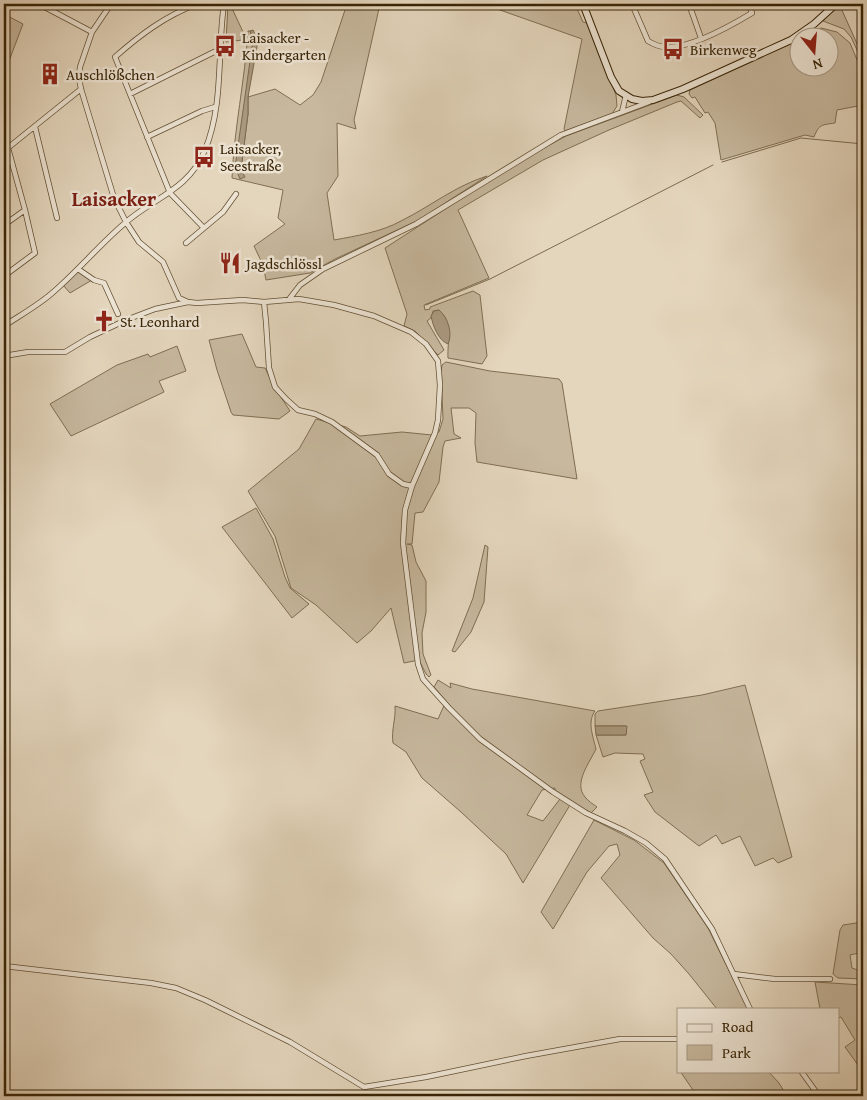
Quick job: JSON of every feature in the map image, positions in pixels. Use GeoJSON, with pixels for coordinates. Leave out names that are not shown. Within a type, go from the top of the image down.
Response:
{"type":"FeatureCollection","features":[{"type":"Feature","properties":{"kind":"main road"},"geometry":{"type":"LineString","coordinates":[[584,4],[611,77],[619,91],[637,100],[653,100],[683,89],[790,40],[814,24],[836,4]]}},
{"type":"Feature","properties":{"kind":"street"},"geometry":{"type":"LineString","coordinates":[[39,4],[92,32]]}},
{"type":"Feature","properties":{"kind":"street"},"geometry":{"type":"LineString","coordinates":[[111,4],[92,32],[80,67],[81,89],[114,198],[126,222],[139,242],[162,262],[179,298],[188,302]]}},
{"type":"Feature","properties":{"kind":"street"},"geometry":{"type":"LineString","coordinates":[[197,4],[174,13],[147,30],[115,57],[170,193],[204,228]]}},
{"type":"Feature","properties":{"kind":"street"},"geometry":{"type":"LineString","coordinates":[[4,326],[49,296],[126,222],[170,193],[191,173],[204,151],[218,96],[224,4]]}},
{"type":"Feature","properties":{"kind":"street"},"geometry":{"type":"LineString","coordinates":[[632,4],[648,41],[666,47],[682,44],[728,28],[752,13],[748,4]]}},
{"type":"Feature","properties":{"kind":"street"},"geometry":{"type":"LineString","coordinates":[[689,4],[701,38]]}},
{"type":"Feature","properties":{"kind":"street"},"geometry":{"type":"LineString","coordinates":[[130,94],[221,50]]}},
{"type":"Feature","properties":{"kind":"street"},"geometry":{"type":"LineString","coordinates":[[4,276],[36,253],[6,150],[81,89]]}},
{"type":"Feature","properties":{"kind":"street"},"geometry":{"type":"LineString","coordinates":[[622,112],[626,96]]}},
{"type":"Feature","properties":{"kind":"street"},"geometry":{"type":"LineString","coordinates":[[290,298],[300,285],[323,269],[416,224],[561,136],[653,100]]}},
{"type":"Feature","properties":{"kind":"street"},"geometry":{"type":"LineString","coordinates":[[147,138],[215,106]]}},
{"type":"Feature","properties":{"kind":"street"},"geometry":{"type":"LineString","coordinates":[[35,127],[58,218]]}},
{"type":"Feature","properties":{"kind":"street"},"geometry":{"type":"LineString","coordinates":[[186,243],[223,212],[236,194]]}},
{"type":"Feature","properties":{"kind":"street"},"geometry":{"type":"LineString","coordinates":[[4,225],[25,210]]}},
{"type":"Feature","properties":{"kind":"street"},"geometry":{"type":"LineString","coordinates":[[78,269],[94,280],[104,283],[118,314]]}},
{"type":"Feature","properties":{"kind":"street"},"geometry":{"type":"LineString","coordinates":[[4,356],[28,352],[65,352],[90,337],[126,320],[155,309],[188,302],[243,300],[264,302],[290,298],[334,306],[376,317],[411,332],[426,344],[438,361],[440,385],[438,420],[435,433],[412,486],[405,510],[404,543],[418,664],[423,679],[480,739],[553,792],[586,813],[646,843],[665,859],[712,929],[750,1008]]}},
{"type":"Feature","properties":{"kind":"street"},"geometry":{"type":"LineString","coordinates":[[264,302],[269,368],[275,387],[298,410],[315,414],[332,422],[376,455],[396,479],[403,484],[412,486]]}},
{"type":"Feature","properties":{"kind":"street"},"geometry":{"type":"LineString","coordinates":[[4,966],[151,983],[176,988],[205,1000],[290,1042],[364,1087],[426,1077],[620,1039],[677,1039]]}},
{"type":"Feature","properties":{"kind":"street"},"geometry":{"type":"LineString","coordinates":[[734,974],[774,979],[830,978]]}},
{"type":"Feature","properties":{"kind":"street"},"geometry":{"type":"LineString","coordinates":[[803,1072],[820,1096]]}},
{"type":"Feature","properties":{"kind":"green space"},"geometry":{"type":"Polygon","coordinates":[[[228,4],[230,4],[244,34],[243,40],[226,42],[228,4]]]}},
{"type":"Feature","properties":{"kind":"green space"},"geometry":{"type":"Polygon","coordinates":[[[347,4],[380,4],[354,120],[356,129],[337,123],[338,176],[327,193],[334,240],[368,233],[393,225],[475,180],[487,176],[419,220],[335,259],[310,273],[266,280],[263,265],[254,246],[285,224],[278,218],[283,190],[232,178],[248,31],[250,31],[253,40],[241,169],[248,114],[248,97],[275,89],[300,105],[313,95],[321,82],[347,4]]]}},
{"type":"Feature","properties":{"kind":"green space"},"geometry":{"type":"Polygon","coordinates":[[[483,4],[575,4],[583,22],[587,23],[616,95],[617,106],[612,114],[565,131],[582,39],[483,4]]]}},
{"type":"Feature","properties":{"kind":"green space"},"geometry":{"type":"Polygon","coordinates":[[[841,8],[863,57],[863,63],[851,37],[844,29],[823,21],[834,9],[841,8]]]}},
{"type":"Feature","properties":{"kind":"green space"},"geometry":{"type":"Polygon","coordinates":[[[4,14],[23,24],[4,74],[4,14]]]}},
{"type":"Feature","properties":{"kind":"green space"},"geometry":{"type":"Polygon","coordinates":[[[840,35],[850,43],[863,74],[863,105],[837,110],[835,123],[822,126],[814,137],[805,135],[721,160],[715,123],[708,112],[705,113],[695,97],[692,98],[689,94],[690,90],[790,43],[790,78],[840,78],[840,35]]]}},
{"type":"Feature","properties":{"kind":"green space"},"geometry":{"type":"Polygon","coordinates":[[[677,95],[684,97],[703,115],[700,118],[681,101],[677,102],[543,160],[458,210],[489,278],[424,305],[425,310],[430,309],[430,307],[473,291],[480,295],[487,356],[482,364],[448,358],[449,333],[447,321],[439,310],[433,311],[431,318],[427,321],[444,350],[438,355],[415,331],[404,326],[407,314],[385,248],[515,164],[566,136],[677,95]]]}},
{"type":"Feature","properties":{"kind":"green space"},"geometry":{"type":"Polygon","coordinates":[[[78,271],[92,280],[70,293],[63,285],[78,271]]]}},
{"type":"Feature","properties":{"kind":"green space"},"geometry":{"type":"Polygon","coordinates":[[[242,334],[256,367],[265,368],[290,411],[279,419],[233,415],[231,412],[209,340],[242,334]]]}},
{"type":"Feature","properties":{"kind":"green space"},"geometry":{"type":"Polygon","coordinates":[[[177,346],[186,371],[159,381],[164,392],[71,436],[50,404],[117,365],[148,354],[150,357],[177,346]]]}},
{"type":"Feature","properties":{"kind":"green space"},"geometry":{"type":"Polygon","coordinates":[[[446,362],[490,371],[559,379],[562,383],[577,479],[477,462],[475,443],[476,413],[469,408],[451,408],[454,434],[461,438],[445,441],[439,482],[423,512],[415,513],[412,544],[407,544],[412,545],[416,562],[426,581],[426,612],[422,633],[423,654],[431,675],[429,677],[419,660],[404,663],[391,608],[371,631],[357,643],[316,605],[291,588],[275,536],[248,491],[299,449],[316,419],[346,427],[360,436],[402,432],[432,435],[439,432],[443,419],[441,371],[442,365],[446,362]]]}},
{"type":"Feature","properties":{"kind":"green space"},"geometry":{"type":"Polygon","coordinates":[[[256,508],[273,539],[290,588],[309,604],[292,618],[222,527],[256,508]]]}},
{"type":"Feature","properties":{"kind":"green space"},"geometry":{"type":"Polygon","coordinates":[[[485,545],[488,547],[484,602],[471,632],[455,652],[452,651],[473,598],[485,545]]]}},
{"type":"Feature","properties":{"kind":"green space"},"geometry":{"type":"Polygon","coordinates":[[[438,680],[451,688],[450,683],[472,689],[595,711],[591,724],[596,749],[584,773],[581,785],[585,797],[597,807],[591,813],[555,790],[555,788],[542,790],[527,815],[543,821],[560,799],[570,805],[523,883],[506,854],[422,778],[406,752],[393,743],[395,706],[438,719],[446,701],[434,687],[438,680]]]}},
{"type":"Feature","properties":{"kind":"green space"},"geometry":{"type":"Polygon","coordinates":[[[745,685],[792,857],[778,863],[773,858],[755,866],[740,836],[722,844],[716,835],[699,846],[655,812],[644,795],[653,792],[640,761],[645,759],[643,754],[615,753],[603,757],[596,735],[626,735],[626,726],[595,726],[595,714],[598,711],[702,695],[745,685]]]}},
{"type":"Feature","properties":{"kind":"green space"},"geometry":{"type":"Polygon","coordinates":[[[594,820],[634,840],[664,863],[708,928],[748,1008],[716,1008],[689,974],[653,938],[601,878],[620,855],[617,844],[609,846],[587,872],[553,929],[541,912],[594,820]]]}},
{"type":"Feature","properties":{"kind":"green space"},"geometry":{"type":"Polygon","coordinates":[[[863,922],[863,952],[850,955],[852,968],[863,972],[863,979],[838,978],[833,974],[840,930],[843,925],[863,922]]]}},
{"type":"Feature","properties":{"kind":"green space"},"geometry":{"type":"Polygon","coordinates":[[[815,982],[863,985],[863,1072],[845,1047],[855,1040],[840,1017],[840,1008],[820,1008],[815,982]]]}},
{"type":"Feature","properties":{"kind":"green space"},"geometry":{"type":"Polygon","coordinates":[[[681,1072],[769,1072],[787,1096],[697,1096],[681,1072]]]}},
{"type":"Feature","properties":{"kind":"shaded area"},"geometry":{"type":"Polygon","coordinates":[[[253,30],[258,41],[248,97],[248,114],[241,169],[245,177],[240,179],[235,167],[253,40],[250,31],[253,30]]]}},
{"type":"Feature","properties":{"kind":"shaded area"},"geometry":{"type":"Polygon","coordinates":[[[439,310],[449,326],[448,344],[439,336],[432,320],[431,316],[434,311],[439,310]]]}},
{"type":"Feature","properties":{"kind":"shaded area"},"geometry":{"type":"Polygon","coordinates":[[[595,726],[627,726],[626,735],[596,735],[595,726]]]}},
{"type":"Feature","properties":{"kind":"waterway"},"geometry":{"type":"LineString","coordinates":[[722,162],[801,138],[863,144]]}},
{"type":"Feature","properties":{"kind":"waterway"},"geometry":{"type":"LineString","coordinates":[[426,305],[490,279],[713,165]]}},
{"type":"Feature","properties":{"kind":"place","name":"Laisacker - Kindergarten"},"geometry":{"type":"Point","coordinates":[225,46]}},
{"type":"Feature","properties":{"kind":"place","name":"Birkenweg"},"geometry":{"type":"Point","coordinates":[673,49]}},
{"type":"Feature","properties":{"kind":"place","name":"Auschlößchen"},"geometry":{"type":"Point","coordinates":[50,74]}},
{"type":"Feature","properties":{"kind":"place","name":"Laisacker, Seestraße"},"geometry":{"type":"Point","coordinates":[204,157]}},
{"type":"Feature","properties":{"kind":"place","name":"Jagdschlössl"},"geometry":{"type":"Point","coordinates":[230,263]}},
{"type":"Feature","properties":{"kind":"place","name":"St. Leonhard"},"geometry":{"type":"Point","coordinates":[104,321]}},
{"type":"Feature","properties":{"kind":"district","name":"Laisacker"},"geometry":{"type":"Point","coordinates":[114,198]}}]}
